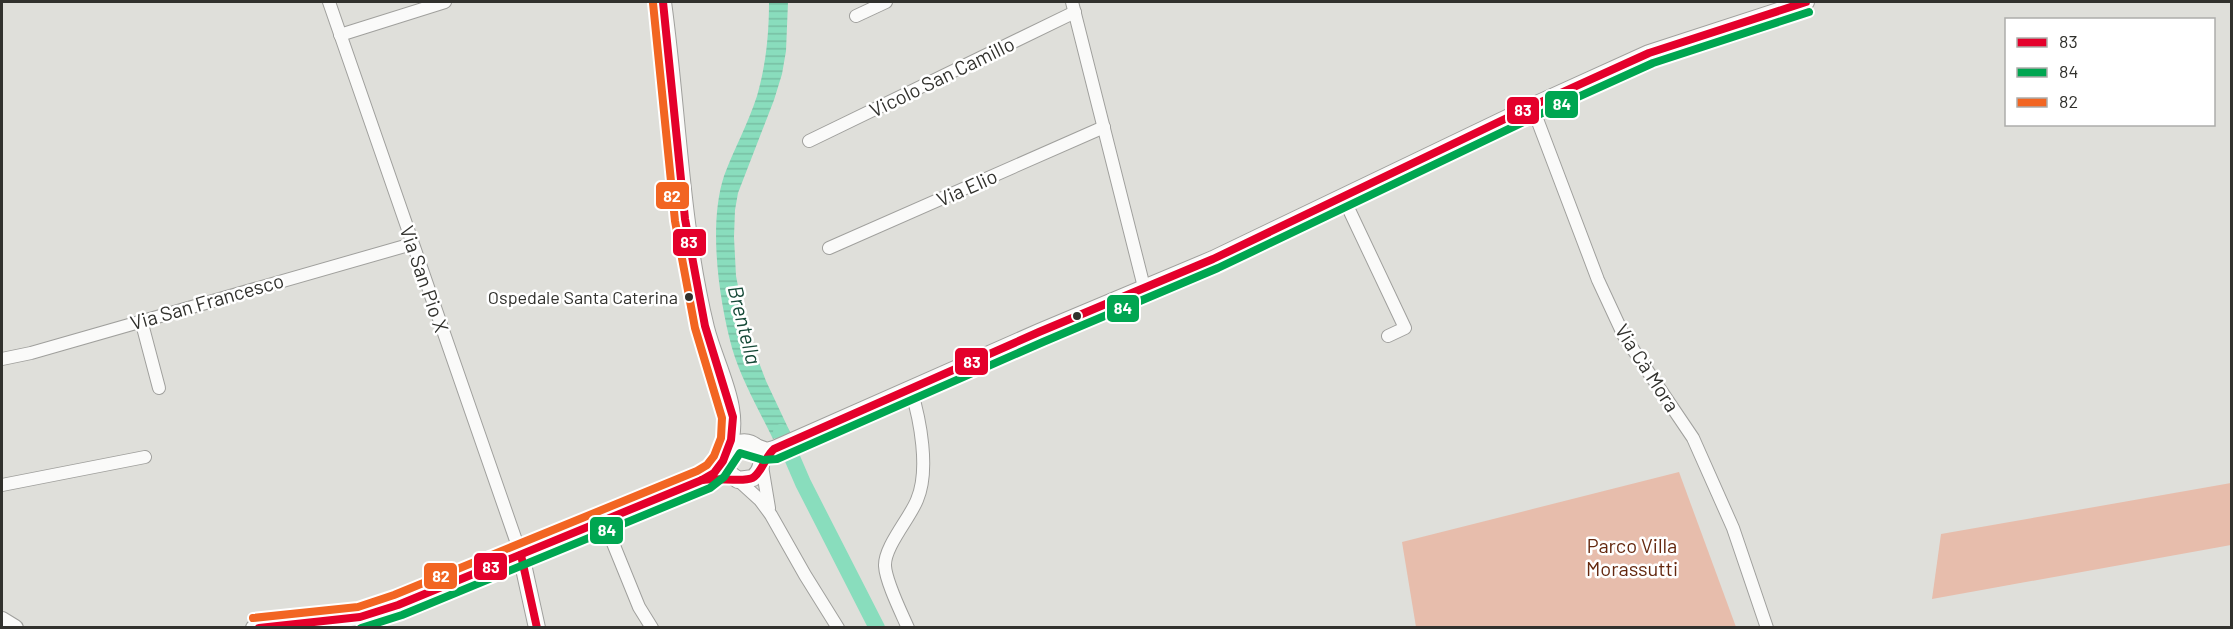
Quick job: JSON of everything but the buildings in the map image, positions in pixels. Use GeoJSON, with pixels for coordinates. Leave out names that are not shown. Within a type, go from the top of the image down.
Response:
{"type":"FeatureCollection","features":[{"type":"Feature","properties":{"kind":"street","name":"Via San Pio X"},"geometry":{"type":"LineString","coordinates":[[329,2],[521,555]]}},
{"type":"Feature","properties":{"kind":"street"},"geometry":{"type":"LineString","coordinates":[[340,35],[445,2]]}},
{"type":"Feature","properties":{"kind":"street"},"geometry":{"type":"LineString","coordinates":[[663,2],[686,219],[705,326],[729,399],[733,420],[726,454],[726,471],[760,500],[771,515],[838,627]]}},
{"type":"Feature","properties":{"kind":"street"},"geometry":{"type":"LineString","coordinates":[[856,16],[886,2]]}},
{"type":"Feature","properties":{"kind":"street"},"geometry":{"type":"LineString","coordinates":[[702,480],[717,477],[753,478],[758,456],[767,451],[1213,259],[1648,53],[1806,2]]}},
{"type":"Feature","properties":{"kind":"street"},"geometry":{"type":"LineString","coordinates":[[1074,7],[1144,287]]}},
{"type":"Feature","properties":{"kind":"street","name":"Vicolo San Camillo"},"geometry":{"type":"LineString","coordinates":[[809,141],[1074,7]]}},
{"type":"Feature","properties":{"kind":"street","name":"Via Cà Mora"},"geometry":{"type":"LineString","coordinates":[[1532,106],[1598,280],[1624,336],[1698,448],[1733,528],[1767,627]]}},
{"type":"Feature","properties":{"kind":"street","name":"Via Elio"},"geometry":{"type":"LineString","coordinates":[[829,248],[1104,127]]}},
{"type":"Feature","properties":{"kind":"street"},"geometry":{"type":"LineString","coordinates":[[1343,197],[1405,328],[1388,336]]}},
{"type":"Feature","properties":{"kind":"street","name":"Via San Francesco"},"geometry":{"type":"LineString","coordinates":[[2,359],[31,353],[412,244]]}},
{"type":"Feature","properties":{"kind":"street"},"geometry":{"type":"LineString","coordinates":[[141,320],[159,388]]}},
{"type":"Feature","properties":{"kind":"street"},"geometry":{"type":"LineString","coordinates":[[908,627],[885,567],[890,549],[918,499],[923,475],[919,421],[911,390]]}},
{"type":"Feature","properties":{"kind":"street"},"geometry":{"type":"LineString","coordinates":[[729,399],[758,456],[771,515]]}},
{"type":"Feature","properties":{"kind":"street"},"geometry":{"type":"LineString","coordinates":[[254,627],[361,622],[702,480],[716,471],[726,454],[737,443],[746,442],[758,456]]}},
{"type":"Feature","properties":{"kind":"street"},"geometry":{"type":"LineString","coordinates":[[2,485],[145,457]]}},
{"type":"Feature","properties":{"kind":"street"},"geometry":{"type":"LineString","coordinates":[[604,521],[639,608],[652,627]]}},
{"type":"Feature","properties":{"kind":"street"},"geometry":{"type":"LineString","coordinates":[[521,555],[537,627]]}},
{"type":"Feature","properties":{"kind":"green space","name":"Parco Villa Morassutti"},"geometry":{"type":"Polygon","coordinates":[[[1679,472],[1736,627],[1416,627],[1402,542],[1679,472]]]}},
{"type":"Feature","properties":{"kind":"green space"},"geometry":{"type":"Polygon","coordinates":[[[2231,483],[2231,545],[1932,599],[1941,534],[2231,483]]]}},
{"type":"Feature","properties":{"kind":"water"},"geometry":{"type":"Polygon","coordinates":[[[769,2],[788,2],[786,51],[774,100],[738,193],[734,237],[736,276],[747,331],[766,381],[790,432],[773,439],[745,383],[732,348],[723,308],[716,239],[719,195],[724,176],[757,96],[763,73],[769,2]]]}},
{"type":"Feature","properties":{"kind":"waterway","name":"Brentella"},"geometry":{"type":"LineString","coordinates":[[781,432],[803,483],[877,628]]}},
{"type":"Feature","properties":{"kind":"transit line","name":"83"},"geometry":{"type":"LineString","coordinates":[[259,628],[360,617],[398,605],[702,480],[714,473],[723,461],[731,440],[733,417],[705,326],[685,219],[663,2]]}},
{"type":"Feature","properties":{"kind":"transit line","name":"83"},"geometry":{"type":"LineString","coordinates":[[702,480],[750,479],[757,474],[774,449],[1039,332],[1213,259],[1532,106],[1649,53],[1806,2]]}},
{"type":"Feature","properties":{"kind":"transit line","name":"82"},"geometry":{"type":"LineString","coordinates":[[253,618],[358,607],[394,595],[697,471],[707,465],[714,456],[721,438],[722,418],[695,328],[675,221],[653,3]]}},
{"type":"Feature","properties":{"kind":"transit line","name":"84"},"geometry":{"type":"LineString","coordinates":[[361,628],[402,615],[710,488],[724,477],[740,453],[763,460],[777,459],[1218,268],[1536,116],[1653,63],[1809,12]]}},
{"type":"Feature","properties":{"kind":"transit line","name":"83"},"geometry":{"type":"LineString","coordinates":[[521,555],[537,628]]}},
{"type":"Feature","properties":{"kind":"place","name":"Ospedale Santa Caterina"},"geometry":{"type":"Point","coordinates":[689,297]}}]}
